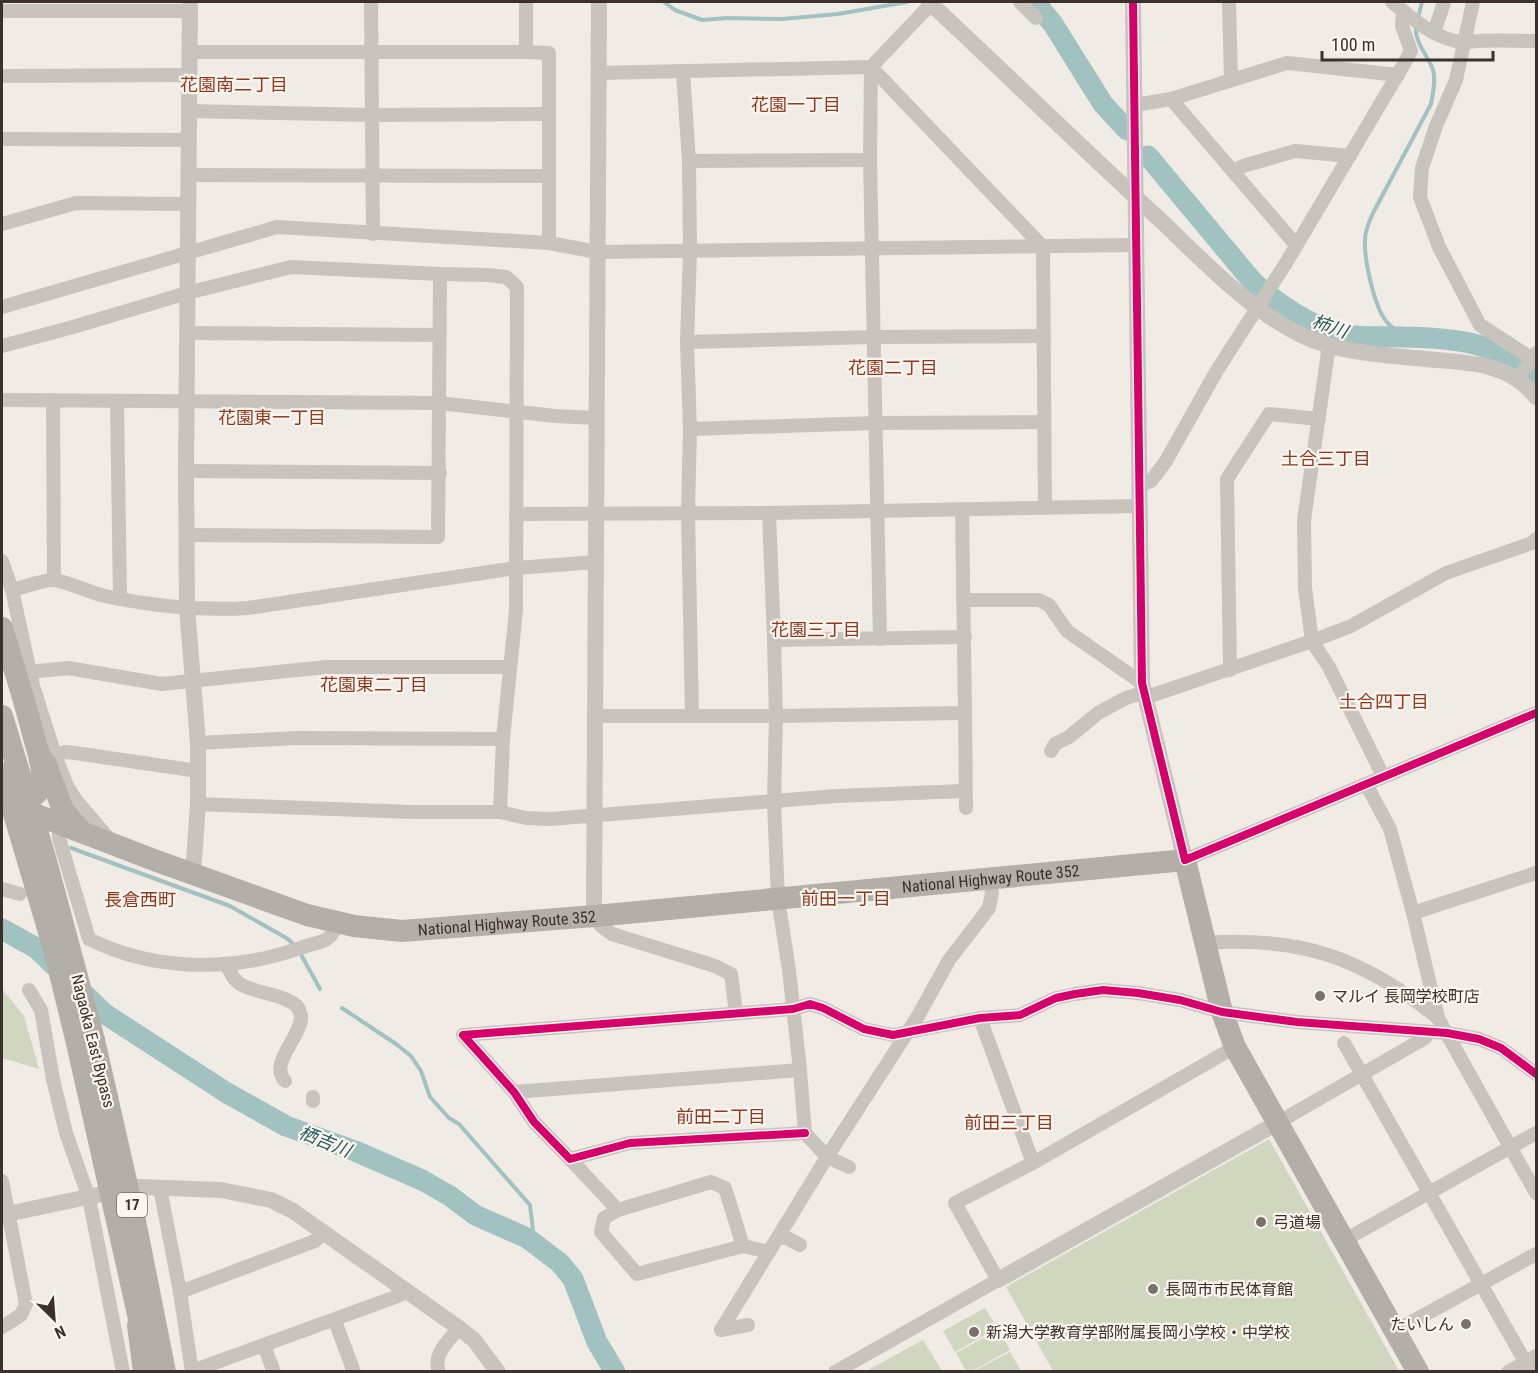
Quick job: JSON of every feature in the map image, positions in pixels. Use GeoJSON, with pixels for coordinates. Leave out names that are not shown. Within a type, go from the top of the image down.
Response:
{"type":"FeatureCollection","features":[{"type":"Feature","properties":{"kind":"highway"},"geometry":{"type":"LineString","coordinates":[[2,628],[26,706],[59,802],[70,826]]}},
{"type":"Feature","properties":{"kind":"highway"},"geometry":{"type":"LineString","coordinates":[[3,802],[15,804],[30,800],[36,795],[42,780],[40,758],[26,706]]}},
{"type":"Feature","properties":{"kind":"highway","name":"Nagaoka East Bypass"},"geometry":{"type":"LineString","coordinates":[[2,716],[46,861],[151,1371]]}},
{"type":"Feature","properties":{"kind":"highway","name":"Nagaoka East Bypass"},"geometry":{"type":"LineString","coordinates":[[2,773],[54,949],[85,1042],[134,1216],[165,1371]]}},
{"type":"Feature","properties":{"kind":"highway","name":"National Highway Route 352"},"geometry":{"type":"LineString","coordinates":[[3,802],[280,906],[337,923],[402,931],[595,916],[1185,860]]}},
{"type":"Feature","properties":{"kind":"highway"},"geometry":{"type":"LineString","coordinates":[[1185,860],[1222,1012],[1234,1047],[1418,1371]]}},
{"type":"Feature","properties":{"kind":"highway","name":"17"},"geometry":{"type":"LineString","coordinates":[[134,1297],[144,1371]]}},
{"type":"Feature","properties":{"kind":"street"},"geometry":{"type":"LineString","coordinates":[[371,2],[373,234]]}},
{"type":"Feature","properties":{"kind":"street"},"geometry":{"type":"LineString","coordinates":[[525,2],[526,52]]}},
{"type":"Feature","properties":{"kind":"street"},"geometry":{"type":"LineString","coordinates":[[599,2],[594,716],[595,916],[601,926],[612,934],[715,966],[731,974],[736,1013]]}},
{"type":"Feature","properties":{"kind":"street"},"geometry":{"type":"LineString","coordinates":[[880,639],[870,160],[872,67],[931,2],[1137,198],[1262,298],[1301,335],[1329,345],[1379,354],[1478,363],[1497,368],[1520,376],[1536,397]]}},
{"type":"Feature","properties":{"kind":"street"},"geometry":{"type":"LineString","coordinates":[[1020,2],[1036,18]]}},
{"type":"Feature","properties":{"kind":"street"},"geometry":{"type":"LineString","coordinates":[[1133,2],[1145,691],[1185,860],[1536,713]]}},
{"type":"Feature","properties":{"kind":"street"},"geometry":{"type":"LineString","coordinates":[[1228,2],[1231,79]]}},
{"type":"Feature","properties":{"kind":"street"},"geometry":{"type":"LineString","coordinates":[[1431,31],[1444,2]]}},
{"type":"Feature","properties":{"kind":"street"},"geometry":{"type":"LineString","coordinates":[[1473,2],[1451,96],[1436,126],[1422,168],[1420,197],[1439,247],[1480,325],[1534,358],[1520,376]]}},
{"type":"Feature","properties":{"kind":"street"},"geometry":{"type":"LineString","coordinates":[[2,11],[190,6],[186,536],[187,608],[198,742],[198,804],[194,874]]}},
{"type":"Feature","properties":{"kind":"street"},"geometry":{"type":"LineString","coordinates":[[1402,10],[1431,31],[1463,43],[1477,40],[1536,41]]}},
{"type":"Feature","properties":{"kind":"street"},"geometry":{"type":"LineString","coordinates":[[1141,485],[1151,482],[1166,461],[1216,372],[1296,246],[1398,75],[1411,51],[1402,26],[1402,10]]}},
{"type":"Feature","properties":{"kind":"street"},"geometry":{"type":"LineString","coordinates":[[190,52],[549,53],[549,243]]}},
{"type":"Feature","properties":{"kind":"street"},"geometry":{"type":"LineString","coordinates":[[1135,105],[1171,99],[1287,63],[1398,75]]}},
{"type":"Feature","properties":{"kind":"street"},"geometry":{"type":"LineString","coordinates":[[599,73],[872,67],[1043,247],[1045,508]]}},
{"type":"Feature","properties":{"kind":"street"},"geometry":{"type":"LineString","coordinates":[[683,72],[690,251],[687,342],[690,429],[688,512],[692,716]]}},
{"type":"Feature","properties":{"kind":"street"},"geometry":{"type":"LineString","coordinates":[[2,76],[189,75]]}},
{"type":"Feature","properties":{"kind":"street"},"geometry":{"type":"LineString","coordinates":[[1171,99],[1296,246]]}},
{"type":"Feature","properties":{"kind":"street"},"geometry":{"type":"LineString","coordinates":[[190,111],[372,115],[549,114]]}},
{"type":"Feature","properties":{"kind":"street"},"geometry":{"type":"LineString","coordinates":[[2,139],[189,140]]}},
{"type":"Feature","properties":{"kind":"street"},"geometry":{"type":"LineString","coordinates":[[1233,171],[1295,151],[1350,156]]}},
{"type":"Feature","properties":{"kind":"street"},"geometry":{"type":"LineString","coordinates":[[688,160],[870,160]]}},
{"type":"Feature","properties":{"kind":"street"},"geometry":{"type":"LineString","coordinates":[[188,175],[548,176]]}},
{"type":"Feature","properties":{"kind":"street"},"geometry":{"type":"LineString","coordinates":[[2,224],[76,203],[187,204]]}},
{"type":"Feature","properties":{"kind":"street"},"geometry":{"type":"LineString","coordinates":[[2,302],[187,254],[277,227],[549,243],[597,252],[1136,245]]}},
{"type":"Feature","properties":{"kind":"street"},"geometry":{"type":"LineString","coordinates":[[2,346],[187,293],[291,267],[506,277],[517,287],[516,610],[503,739],[500,813]]}},
{"type":"Feature","properties":{"kind":"street"},"geometry":{"type":"LineString","coordinates":[[186,536],[438,537],[440,274]]}},
{"type":"Feature","properties":{"kind":"street"},"geometry":{"type":"LineString","coordinates":[[187,333],[439,335]]}},
{"type":"Feature","properties":{"kind":"street"},"geometry":{"type":"LineString","coordinates":[[687,342],[874,337],[1044,336]]}},
{"type":"Feature","properties":{"kind":"street"},"geometry":{"type":"LineString","coordinates":[[1329,345],[1304,520],[1305,588],[1312,641],[1329,667],[1383,776]]}},
{"type":"Feature","properties":{"kind":"street"},"geometry":{"type":"LineString","coordinates":[[2,400],[438,404],[596,418]]}},
{"type":"Feature","properties":{"kind":"street"},"geometry":{"type":"LineString","coordinates":[[54,400],[54,580]]}},
{"type":"Feature","properties":{"kind":"street"},"geometry":{"type":"LineString","coordinates":[[117,401],[120,599]]}},
{"type":"Feature","properties":{"kind":"street"},"geometry":{"type":"LineString","coordinates":[[1230,670],[1227,478],[1269,414],[1319,419]]}},
{"type":"Feature","properties":{"kind":"street"},"geometry":{"type":"LineString","coordinates":[[690,429],[876,423],[1044,422]]}},
{"type":"Feature","properties":{"kind":"street"},"geometry":{"type":"LineString","coordinates":[[186,471],[440,473]]}},
{"type":"Feature","properties":{"kind":"street"},"geometry":{"type":"LineString","coordinates":[[516,514],[768,513],[1140,506]]}},
{"type":"Feature","properties":{"kind":"street"},"geometry":{"type":"LineString","coordinates":[[962,509],[966,808]]}},
{"type":"Feature","properties":{"kind":"street"},"geometry":{"type":"LineString","coordinates":[[768,513],[776,716],[774,802],[778,899],[793,1009],[805,1133],[827,1157],[849,1167]]}},
{"type":"Feature","properties":{"kind":"street"},"geometry":{"type":"LineString","coordinates":[[1051,751],[1055,744],[1069,737],[1098,713],[1126,699],[1145,691],[1230,670],[1312,641],[1351,626],[1446,573],[1535,546]]}},
{"type":"Feature","properties":{"kind":"street"},"geometry":{"type":"LineString","coordinates":[[2,561],[12,590],[29,672],[67,786],[113,843]]}},
{"type":"Feature","properties":{"kind":"street"},"geometry":{"type":"LineString","coordinates":[[12,590],[54,580],[120,599],[222,610],[516,568],[596,562]]}},
{"type":"Feature","properties":{"kind":"street"},"geometry":{"type":"LineString","coordinates":[[963,600],[1039,600],[1048,605],[1067,632],[1145,691]]}},
{"type":"Feature","properties":{"kind":"street"},"geometry":{"type":"LineString","coordinates":[[774,640],[964,637]]}},
{"type":"Feature","properties":{"kind":"street"},"geometry":{"type":"LineString","coordinates":[[29,672],[68,669],[162,684],[326,668],[509,667]]}},
{"type":"Feature","properties":{"kind":"street"},"geometry":{"type":"LineString","coordinates":[[594,716],[965,713]]}},
{"type":"Feature","properties":{"kind":"street"},"geometry":{"type":"LineString","coordinates":[[198,742],[297,738],[503,739]]}},
{"type":"Feature","properties":{"kind":"street"},"geometry":{"type":"LineString","coordinates":[[55,755],[64,752],[75,753],[198,771]]}},
{"type":"Feature","properties":{"kind":"street"},"geometry":{"type":"LineString","coordinates":[[1366,784],[1390,829],[1438,1018],[1536,1193]]}},
{"type":"Feature","properties":{"kind":"street"},"geometry":{"type":"LineString","coordinates":[[198,804],[500,813],[525,818],[550,819],[836,796],[965,791]]}},
{"type":"Feature","properties":{"kind":"street"},"geometry":{"type":"LineString","coordinates":[[70,826],[59,838],[72,907],[89,939],[111,950],[162,962],[191,965],[226,964],[298,949],[330,938],[337,923]]}},
{"type":"Feature","properties":{"kind":"street"},"geometry":{"type":"LineString","coordinates":[[1413,913],[1536,873]]}},
{"type":"Feature","properties":{"kind":"street"},"geometry":{"type":"LineString","coordinates":[[748,1325],[721,1330],[827,1157],[907,1034],[949,960],[989,909],[992,893],[990,879]]}},
{"type":"Feature","properties":{"kind":"street"},"geometry":{"type":"LineString","coordinates":[[2,889],[20,894]]}},
{"type":"Feature","properties":{"kind":"street"},"geometry":{"type":"LineString","coordinates":[[1205,943],[1255,941],[1321,951],[1383,978],[1438,1018]]}},
{"type":"Feature","properties":{"kind":"street"},"geometry":{"type":"LineString","coordinates":[[226,964],[240,984],[284,998],[297,1006],[301,1015],[299,1026],[279,1071],[285,1081]]}},
{"type":"Feature","properties":{"kind":"street"},"geometry":{"type":"LineString","coordinates":[[29,990],[41,1011],[53,1079],[64,1122],[95,1196],[123,1371]]}},
{"type":"Feature","properties":{"kind":"street"},"geometry":{"type":"LineString","coordinates":[[618,1210],[534,1122],[514,1092],[464,1035],[793,1009],[810,1004],[823,1008],[864,1029],[883,1035],[907,1034],[943,1024],[1020,1015],[1056,998],[1103,990],[1138,993],[1180,1000],[1222,1012],[1297,1022],[1447,1032],[1479,1039],[1501,1048],[1536,1074]]}},
{"type":"Feature","properties":{"kind":"street"},"geometry":{"type":"LineString","coordinates":[[980,1018],[1033,1163]]}},
{"type":"Feature","properties":{"kind":"street"},"geometry":{"type":"LineString","coordinates":[[835,1371],[1363,1075],[1425,1038],[1428,1032]]}},
{"type":"Feature","properties":{"kind":"street"},"geometry":{"type":"LineString","coordinates":[[1344,1043],[1481,1285],[1531,1363],[1508,1371]]}},
{"type":"Feature","properties":{"kind":"street"},"geometry":{"type":"LineString","coordinates":[[998,1280],[955,1203],[1033,1163],[1234,1047]]}},
{"type":"Feature","properties":{"kind":"street"},"geometry":{"type":"LineString","coordinates":[[514,1092],[800,1070]]}},
{"type":"Feature","properties":{"kind":"street"},"geometry":{"type":"LineString","coordinates":[[570,1159],[630,1143],[805,1133]]}},
{"type":"Feature","properties":{"kind":"street"},"geometry":{"type":"LineString","coordinates":[[1343,1241],[1536,1133]]}},
{"type":"Feature","properties":{"kind":"street"},"geometry":{"type":"LineString","coordinates":[[2,1181],[5,1214],[26,1304],[21,1315],[2,1327]]}},
{"type":"Feature","properties":{"kind":"street"},"geometry":{"type":"LineString","coordinates":[[743,1246],[725,1188],[711,1182],[618,1210],[603,1218],[601,1232],[637,1274],[743,1246],[769,1252]]}},
{"type":"Feature","properties":{"kind":"street"},"geometry":{"type":"LineString","coordinates":[[139,1187],[210,1188],[271,1200],[293,1211],[459,1328],[474,1340],[498,1371]]}},
{"type":"Feature","properties":{"kind":"street"},"geometry":{"type":"LineString","coordinates":[[160,1188],[192,1371],[335,1321],[406,1291]]}},
{"type":"Feature","properties":{"kind":"street"},"geometry":{"type":"LineString","coordinates":[[5,1214],[95,1196]]}},
{"type":"Feature","properties":{"kind":"street"},"geometry":{"type":"LineString","coordinates":[[180,1292],[315,1242],[323,1234]]}},
{"type":"Feature","properties":{"kind":"street"},"geometry":{"type":"LineString","coordinates":[[778,1237],[787,1238],[800,1245]]}},
{"type":"Feature","properties":{"kind":"street"},"geometry":{"type":"LineString","coordinates":[[1395,1331],[1536,1254]]}},
{"type":"Feature","properties":{"kind":"street"},"geometry":{"type":"LineString","coordinates":[[335,1321],[354,1371]]}},
{"type":"Feature","properties":{"kind":"street"},"geometry":{"type":"LineString","coordinates":[[439,1371],[436,1364],[438,1355],[459,1328]]}},
{"type":"Feature","properties":{"kind":"street"},"geometry":{"type":"LineString","coordinates":[[264,1346],[274,1371]]}},
{"type":"Feature","properties":{"kind":"green space"},"geometry":{"type":"Polygon","coordinates":[[[2,989],[24,1016],[39,1069],[2,1058],[2,989]]]}},
{"type":"Feature","properties":{"kind":"green space"},"geometry":{"type":"Polygon","coordinates":[[[1269,1139],[1399,1371],[1053,1371],[1006,1287],[1269,1139]]]}},
{"type":"Feature","properties":{"kind":"green space"},"geometry":{"type":"Polygon","coordinates":[[[985,1308],[997,1328],[955,1352],[943,1331],[985,1308]]]}},
{"type":"Feature","properties":{"kind":"green space"},"geometry":{"type":"Polygon","coordinates":[[[998,1330],[1010,1350],[972,1371],[966,1371],[956,1353],[998,1330]]]}},
{"type":"Feature","properties":{"kind":"green space"},"geometry":{"type":"Polygon","coordinates":[[[923,1340],[942,1371],[866,1371],[923,1340]]]}},
{"type":"Feature","properties":{"kind":"green space"},"geometry":{"type":"Polygon","coordinates":[[[1010,1352],[1021,1371],[974,1371],[1010,1352]]]}},
{"type":"Feature","properties":{"kind":"waterway"},"geometry":{"type":"LineString","coordinates":[[664,2],[675,10],[702,20],[782,19],[838,14],[907,2]]}},
{"type":"Feature","properties":{"kind":"waterway","name":"柿川"},"geometry":{"type":"LineString","coordinates":[[1035,2],[1053,24],[1103,104],[1127,130]]}},
{"type":"Feature","properties":{"kind":"waterway"},"geometry":{"type":"LineString","coordinates":[[1418,18],[1422,2]]}},
{"type":"Feature","properties":{"kind":"waterway"},"geometry":{"type":"LineString","coordinates":[[1404,337],[1386,321],[1378,305],[1368,270],[1365,240],[1366,229],[1373,213],[1431,104],[1434,74],[1417,38],[1416,25]]}},
{"type":"Feature","properties":{"kind":"waterway","name":"柿川"},"geometry":{"type":"LineString","coordinates":[[1148,156],[1253,282],[1297,315],[1322,327],[1348,335],[1440,339],[1474,344],[1506,355],[1536,375]]}},
{"type":"Feature","properties":{"kind":"waterway"},"geometry":{"type":"LineString","coordinates":[[71,848],[230,906],[288,939],[295,946]]}},
{"type":"Feature","properties":{"kind":"waterway","name":"栖吉川"},"geometry":{"type":"LineString","coordinates":[[2,929],[36,948],[105,1014],[227,1093],[286,1126],[355,1151],[422,1180],[450,1196],[475,1215],[527,1238],[560,1263],[573,1279],[597,1342],[615,1372]]}},
{"type":"Feature","properties":{"kind":"waterway"},"geometry":{"type":"LineString","coordinates":[[299,951],[320,989]]}},
{"type":"Feature","properties":{"kind":"waterway"},"geometry":{"type":"LineString","coordinates":[[342,1008],[411,1056],[421,1071],[430,1097],[449,1118],[459,1124],[530,1205],[537,1248]]}},
{"type":"Feature","properties":{"kind":"cycle path"},"geometry":{"type":"LineString","coordinates":[[1133,2],[1142,683],[1185,860],[1536,713]]}},
{"type":"Feature","properties":{"kind":"cycle path"},"geometry":{"type":"LineString","coordinates":[[805,1133],[630,1143],[570,1159],[534,1122],[514,1092],[463,1035],[793,1009],[810,1004],[823,1008],[864,1029],[893,1035],[980,1018],[1020,1015],[1056,998],[1103,990],[1138,993],[1180,1000],[1222,1012],[1297,1022],[1447,1033],[1479,1039],[1501,1048],[1536,1074]]}},
{"type":"Feature","properties":{"kind":"place","name":"マルイ 長岡学校町店"},"geometry":{"type":"Point","coordinates":[1320,996]}},
{"type":"Feature","properties":{"kind":"place","name":"弓道場"},"geometry":{"type":"Point","coordinates":[1261,1222]}},
{"type":"Feature","properties":{"kind":"place","name":"長岡市市民体育館"},"geometry":{"type":"Point","coordinates":[1153,1289]}},
{"type":"Feature","properties":{"kind":"place","name":"たいしん"},"geometry":{"type":"Point","coordinates":[1466,1324]}},
{"type":"Feature","properties":{"kind":"place","name":"新潟大学教育学部附属長岡小学校・中学校"},"geometry":{"type":"Point","coordinates":[974,1332]}},
{"type":"Feature","properties":{"kind":"district","name":"花園南二丁目"},"geometry":{"type":"Point","coordinates":[234,84]}},
{"type":"Feature","properties":{"kind":"district","name":"花園一丁目"},"geometry":{"type":"Point","coordinates":[796,104]}},
{"type":"Feature","properties":{"kind":"district","name":"花園二丁目"},"geometry":{"type":"Point","coordinates":[893,367]}},
{"type":"Feature","properties":{"kind":"district","name":"花園東一丁目"},"geometry":{"type":"Point","coordinates":[272,417]}},
{"type":"Feature","properties":{"kind":"district","name":"土合三丁目"},"geometry":{"type":"Point","coordinates":[1326,458]}},
{"type":"Feature","properties":{"kind":"district","name":"花園三丁目"},"geometry":{"type":"Point","coordinates":[816,629]}},
{"type":"Feature","properties":{"kind":"district","name":"花園東二丁目"},"geometry":{"type":"Point","coordinates":[374,684]}},
{"type":"Feature","properties":{"kind":"district","name":"土合四丁目"},"geometry":{"type":"Point","coordinates":[1384,701]}},
{"type":"Feature","properties":{"kind":"district","name":"前田一丁目"},"geometry":{"type":"Point","coordinates":[846,898]}},
{"type":"Feature","properties":{"kind":"district","name":"長倉西町"},"geometry":{"type":"Point","coordinates":[140,899]}},
{"type":"Feature","properties":{"kind":"district","name":"前田二丁目"},"geometry":{"type":"Point","coordinates":[721,1116]}},
{"type":"Feature","properties":{"kind":"district","name":"前田三丁目"},"geometry":{"type":"Point","coordinates":[1009,1122]}}]}
